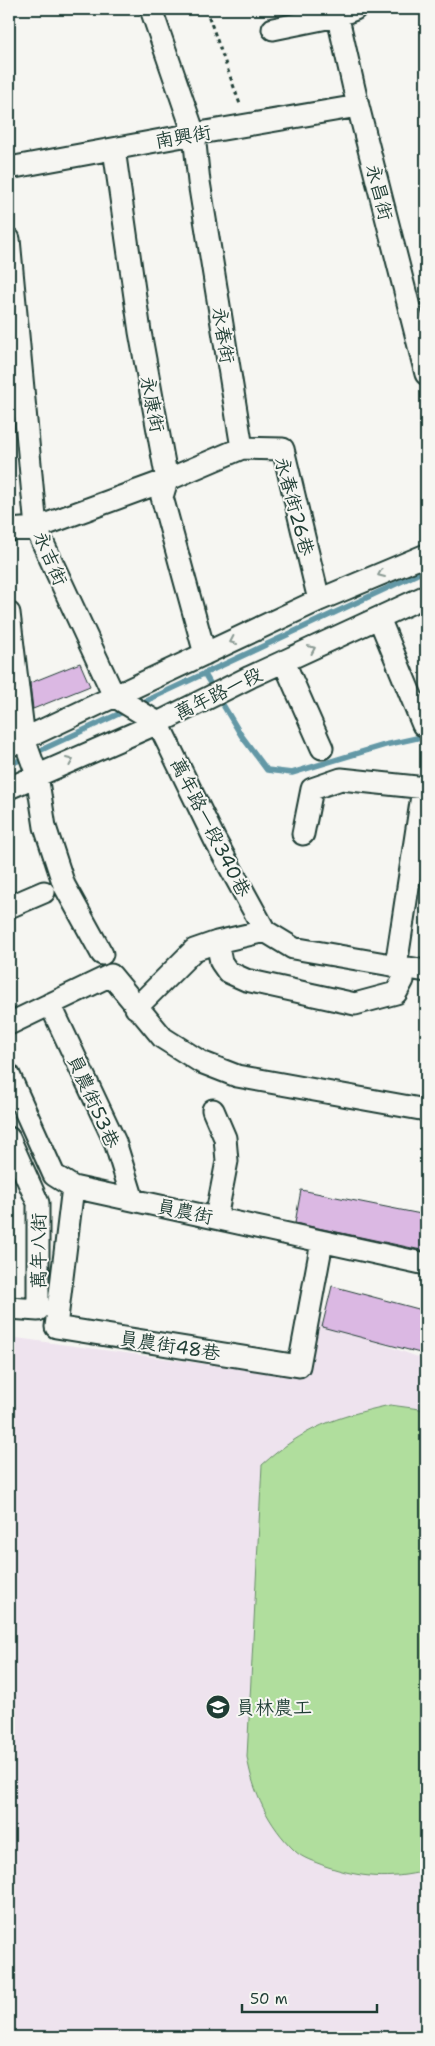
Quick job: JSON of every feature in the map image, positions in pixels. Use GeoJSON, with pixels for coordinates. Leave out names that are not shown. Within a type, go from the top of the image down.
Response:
{"type":"FeatureCollection","features":[{"type":"Feature","properties":{"kind":"street","name":"永春街"},"geometry":{"type":"LineString","coordinates":[[151,9],[194,134],[199,182],[242,448]]}},
{"type":"Feature","properties":{"kind":"street"},"geometry":{"type":"LineString","coordinates":[[272,29],[343,11]]}},
{"type":"Feature","properties":{"kind":"street","name":"永昌街"},"geometry":{"type":"LineString","coordinates":[[343,11],[358,106],[426,374]]}},
{"type":"Feature","properties":{"kind":"street","name":"南興街"},"geometry":{"type":"LineString","coordinates":[[9,168],[358,106]]}},
{"type":"Feature","properties":{"kind":"street","name":"永康街"},"geometry":{"type":"LineString","coordinates":[[114,149],[140,332],[167,480],[162,497],[205,654]]}},
{"type":"Feature","properties":{"kind":"street","name":"永吉街"},"geometry":{"type":"LineString","coordinates":[[9,239],[36,528],[114,696]]}},
{"type":"Feature","properties":{"kind":"street"},"geometry":{"type":"LineString","coordinates":[[9,530],[36,528],[167,480],[242,448]]}},
{"type":"Feature","properties":{"kind":"street","name":"永春街26巷"},"geometry":{"type":"LineString","coordinates":[[242,448],[283,449],[318,600]]}},
{"type":"Feature","properties":{"kind":"street"},"geometry":{"type":"LineString","coordinates":[[17,743],[318,600],[426,555]]}},
{"type":"Feature","properties":{"kind":"street","name":"萬年路一段"},"geometry":{"type":"LineString","coordinates":[[9,788],[158,723],[426,596]]}},
{"type":"Feature","properties":{"kind":"street"},"geometry":{"type":"LineString","coordinates":[[9,613],[17,743],[37,775],[45,827],[64,885],[102,954]]}},
{"type":"Feature","properties":{"kind":"street"},"geometry":{"type":"LineString","coordinates":[[379,618],[423,725]]}},
{"type":"Feature","properties":{"kind":"street"},"geometry":{"type":"LineString","coordinates":[[284,662],[322,748]]}},
{"type":"Feature","properties":{"kind":"street"},"geometry":{"type":"LineString","coordinates":[[114,696],[158,723]]}},
{"type":"Feature","properties":{"kind":"street","name":"萬年路一段340巷"},"geometry":{"type":"LineString","coordinates":[[158,723],[215,840],[265,931]]}},
{"type":"Feature","properties":{"kind":"street"},"geometry":{"type":"LineString","coordinates":[[217,942],[221,962],[228,972],[246,980],[355,1004],[396,993],[403,980],[402,973],[396,966],[425,788],[341,779],[312,789],[303,834]]}},
{"type":"Feature","properties":{"kind":"street"},"geometry":{"type":"LineString","coordinates":[[9,908],[44,892]]}},
{"type":"Feature","properties":{"kind":"street"},"geometry":{"type":"LineString","coordinates":[[136,1008],[194,950],[217,942],[265,931],[293,948],[426,971]]}},
{"type":"Feature","properties":{"kind":"street"},"geometry":{"type":"LineString","coordinates":[[9,1024],[111,975],[136,1008],[163,1038],[201,1062],[238,1076],[426,1110]]}},
{"type":"Feature","properties":{"kind":"street","name":"員農街53巷"},"geometry":{"type":"LineString","coordinates":[[50,1004],[115,1142],[132,1200]]}},
{"type":"Feature","properties":{"kind":"street","name":"員農街"},"geometry":{"type":"LineString","coordinates":[[9,1075],[54,1175],[73,1187],[426,1264]]}},
{"type":"Feature","properties":{"kind":"street"},"geometry":{"type":"LineString","coordinates":[[213,1110],[225,1138],[227,1161],[216,1218]]}},
{"type":"Feature","properties":{"kind":"street","name":"萬年八街"},"geometry":{"type":"LineString","coordinates":[[9,1138],[38,1203],[38,1310],[9,1308]]}},
{"type":"Feature","properties":{"kind":"street","name":"員農街48巷"},"geometry":{"type":"LineString","coordinates":[[73,1187],[56,1327],[299,1366],[322,1242]]}},
{"type":"Feature","properties":{"kind":"path"},"geometry":{"type":"LineString","coordinates":[[206,9],[248,125]]}},
{"type":"Feature","properties":{"kind":"shaded area","name":"員林農工"},"geometry":{"type":"Polygon","coordinates":[[[314,1319],[426,1360],[426,2037],[9,2037],[9,1337],[300,1377],[314,1319]]]}},
{"type":"Feature","properties":{"kind":"green space"},"geometry":{"type":"Polygon","coordinates":[[[390,1405],[420,1409],[426,1412],[426,1871],[387,1877],[338,1870],[305,1858],[295,1851],[277,1830],[263,1807],[253,1783],[247,1757],[262,1465],[292,1441],[307,1432],[337,1419],[390,1405]]]}},
{"type":"Feature","properties":{"kind":"building"},"geometry":{"type":"Polygon","coordinates":[[[80,663],[90,686],[33,709],[30,683],[80,663]]]}},
{"type":"Feature","properties":{"kind":"building"},"geometry":{"type":"Polygon","coordinates":[[[301,1190],[426,1215],[426,1251],[295,1223],[301,1190]]]}},
{"type":"Feature","properties":{"kind":"building"},"geometry":{"type":"Polygon","coordinates":[[[332,1286],[426,1311],[426,1341],[424,1340],[420,1353],[322,1327],[332,1286]]]}},
{"type":"Feature","properties":{"kind":"waterway"},"geometry":{"type":"LineString","coordinates":[[137,705],[426,570]]}},
{"type":"Feature","properties":{"kind":"waterway"},"geometry":{"type":"LineString","coordinates":[[204,673],[241,735],[267,770],[292,773],[385,745],[426,736]]}},
{"type":"Feature","properties":{"kind":"waterway"},"geometry":{"type":"LineString","coordinates":[[9,765],[127,710]]}},
{"type":"Feature","properties":{"kind":"place","name":"員林農工"},"geometry":{"type":"Point","coordinates":[218,1707]}}]}
